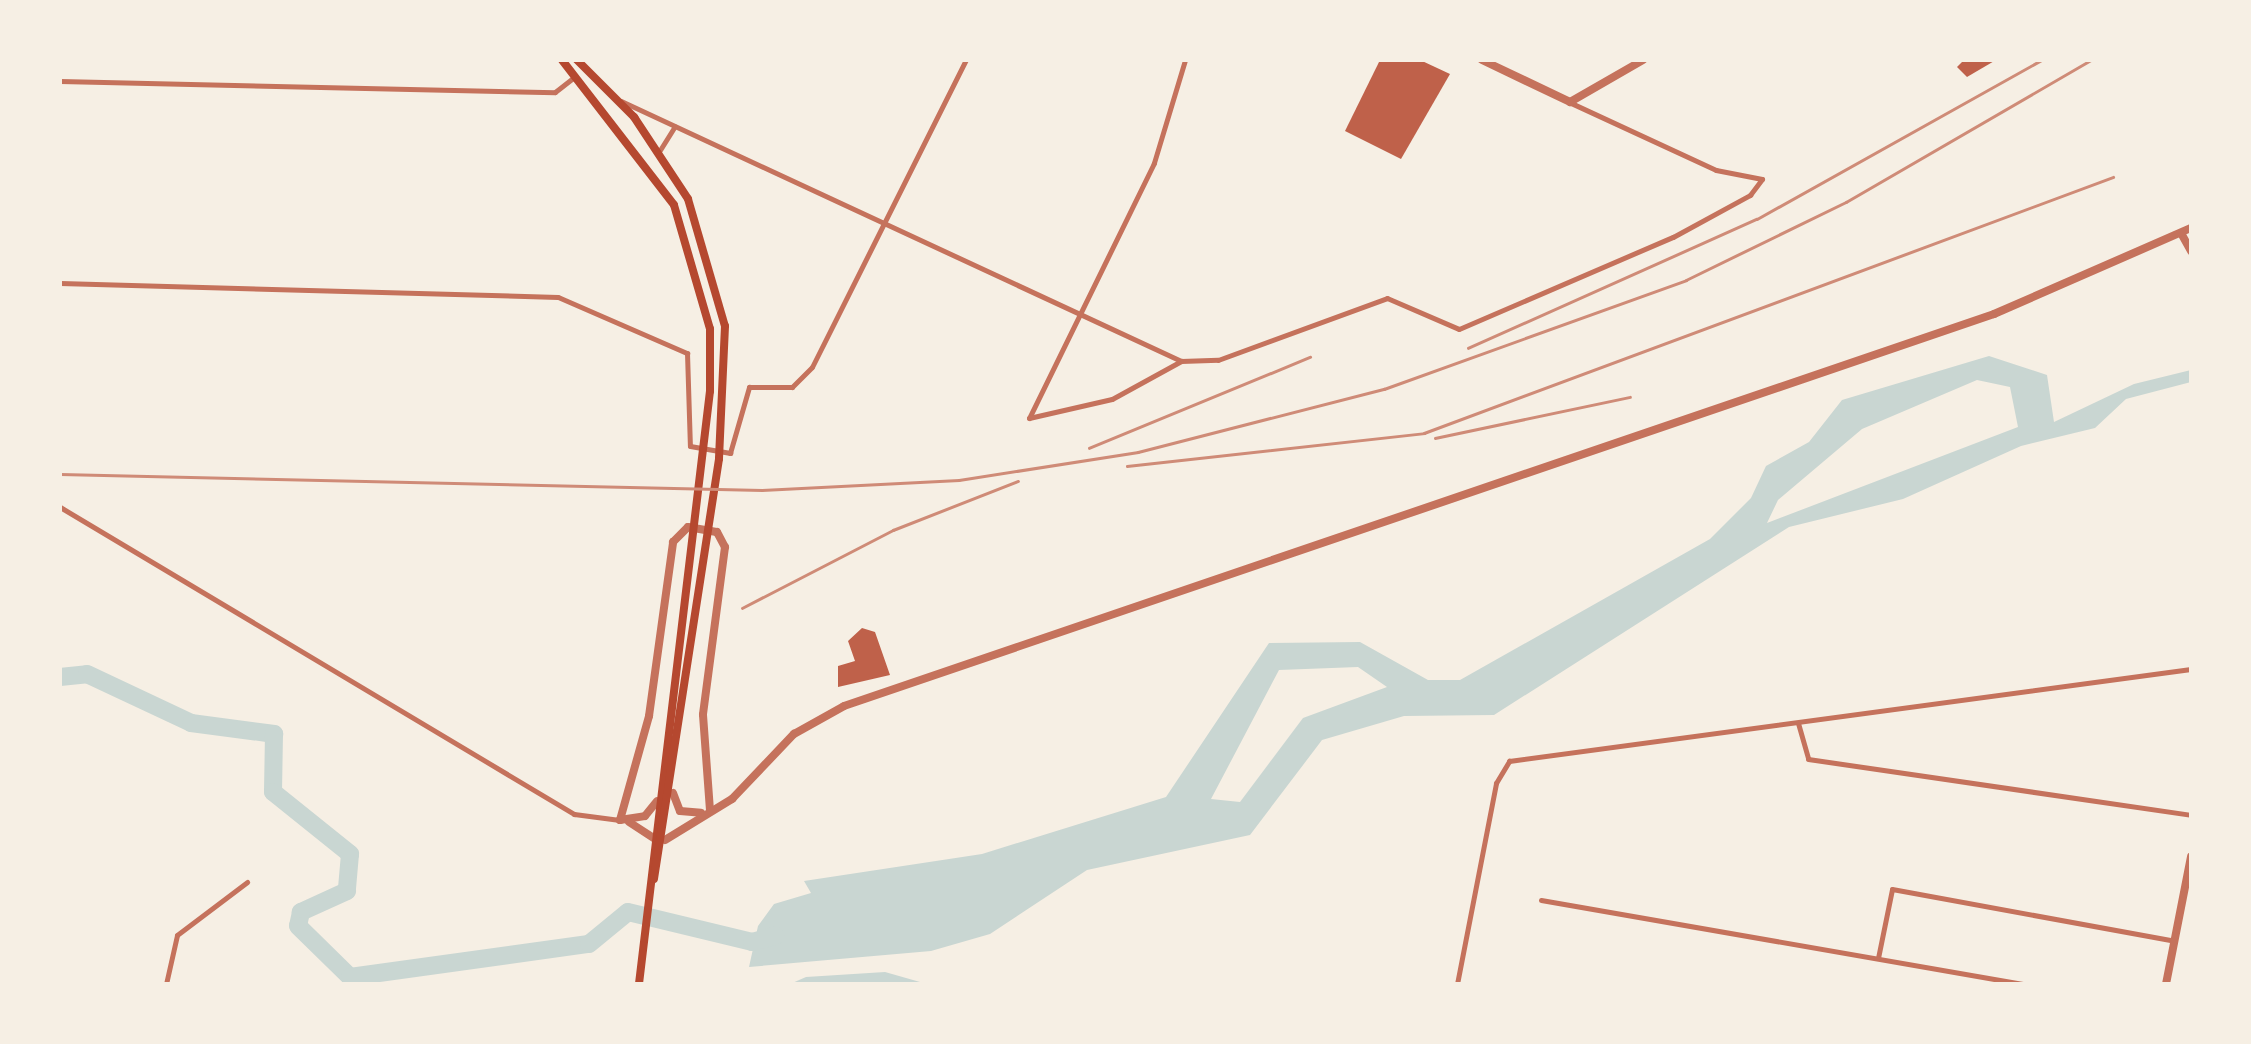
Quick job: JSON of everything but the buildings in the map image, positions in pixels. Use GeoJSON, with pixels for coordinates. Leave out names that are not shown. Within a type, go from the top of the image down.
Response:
{"type":"FeatureCollection","features":[{"type":"Feature","properties":{"kind":"main road"},"geometry":{"type":"LineString","coordinates":[[562,60],[646,158],[689,240],[712,357],[638,984]]}},
{"type":"Feature","properties":{"kind":"main road"},"geometry":{"type":"LineString","coordinates":[[577,60],[660,150],[704,235],[727,356],[672,793],[650,893]]}},
{"type":"Feature","properties":{"kind":"street"},"geometry":{"type":"LineString","coordinates":[[60,284],[526,292],[676,347],[692,365],[694,449],[735,450],[745,392],[804,378],[966,60]]}},
{"type":"Feature","properties":{"kind":"street"},"geometry":{"type":"LineString","coordinates":[[1180,361],[1112,399],[1029,418],[1154,163],[1185,60]]}},
{"type":"Feature","properties":{"kind":"street"},"geometry":{"type":"LineString","coordinates":[[613,96],[883,226],[1180,361],[1218,360],[1387,298],[1458,329],[1673,237],[1750,196],[1762,178],[1716,170],[1482,60]]}},
{"type":"Feature","properties":{"kind":"street"},"geometry":{"type":"LineString","coordinates":[[1570,102],[1642,60]]}},
{"type":"Feature","properties":{"kind":"street"},"geometry":{"type":"LineString","coordinates":[[60,81],[555,92],[570,88],[571,70]]}},
{"type":"Feature","properties":{"kind":"street"},"geometry":{"type":"LineString","coordinates":[[660,150],[676,126]]}},
{"type":"Feature","properties":{"kind":"street"},"geometry":{"type":"LineString","coordinates":[[664,840],[710,811],[794,734],[844,706],[1994,314],[2191,228]]}},
{"type":"Feature","properties":{"kind":"street"},"geometry":{"type":"LineString","coordinates":[[2181,233],[2191,251]]}},
{"type":"Feature","properties":{"kind":"street"},"geometry":{"type":"LineString","coordinates":[[60,507],[574,814],[620,820],[645,816],[658,796]]}},
{"type":"Feature","properties":{"kind":"street"},"geometry":{"type":"LineString","coordinates":[[620,820],[649,716],[673,542],[688,527],[717,532],[725,547],[702,715],[710,811]]}},
{"type":"Feature","properties":{"kind":"street"},"geometry":{"type":"LineString","coordinates":[[1457,984],[1509,761],[2191,669]]}},
{"type":"Feature","properties":{"kind":"street"},"geometry":{"type":"LineString","coordinates":[[1798,723],[1808,758],[2191,815]]}},
{"type":"Feature","properties":{"kind":"street"},"geometry":{"type":"LineString","coordinates":[[672,793],[680,811],[710,811]]}},
{"type":"Feature","properties":{"kind":"street"},"geometry":{"type":"LineString","coordinates":[[620,820],[654,838]]}},
{"type":"Feature","properties":{"kind":"street"},"geometry":{"type":"LineString","coordinates":[[2166,984],[2191,856]]}},
{"type":"Feature","properties":{"kind":"street"},"geometry":{"type":"LineString","coordinates":[[177,935],[247,882]]}},
{"type":"Feature","properties":{"kind":"street"},"geometry":{"type":"LineString","coordinates":[[1878,958],[1892,889],[2175,941]]}},
{"type":"Feature","properties":{"kind":"street"},"geometry":{"type":"LineString","coordinates":[[1542,900],[2023,984]]}},
{"type":"Feature","properties":{"kind":"street"},"geometry":{"type":"LineString","coordinates":[[166,984],[178,925]]}},
{"type":"Feature","properties":{"kind":"shaded area"},"geometry":{"type":"Polygon","coordinates":[[[1989,356],[2047,375],[2054,422],[2134,384],[2191,370],[2191,382],[2126,399],[2095,428],[2021,446],[1903,499],[1789,527],[1494,715],[1404,716],[1322,740],[1250,835],[1087,870],[990,934],[931,951],[749,967],[758,926],[774,904],[811,893],[804,881],[982,854],[1166,797],[1269,643],[1360,642],[1428,680],[1460,680],[1710,539],[1751,498],[1766,466],[1809,442],[1842,400],[1989,356]],[[1977,380],[1862,429],[1778,500],[1767,523],[2018,427],[2010,387],[1977,380]],[[1358,667],[1279,670],[1211,799],[1240,802],[1303,718],[1387,687],[1358,667]]]}},
{"type":"Feature","properties":{"kind":"shaded area"},"geometry":{"type":"Polygon","coordinates":[[[885,972],[927,984],[790,984],[806,977],[885,972]]]}},
{"type":"Feature","properties":{"kind":"waterway"},"geometry":{"type":"LineString","coordinates":[[60,677],[87,674],[191,723],[274,734],[273,792],[350,854],[347,891],[301,912],[298,926],[350,977],[589,944],[628,912],[752,942],[775,936]]}},
{"type":"Feature","properties":{"kind":"railway"},"geometry":{"type":"LineString","coordinates":[[1468,348],[1757,219],[2041,60]]}},
{"type":"Feature","properties":{"kind":"railway"},"geometry":{"type":"LineString","coordinates":[[60,474],[762,490],[959,480],[1138,452],[1384,389],[1686,280],[1846,202],[2091,60]]}},
{"type":"Feature","properties":{"kind":"railway"},"geometry":{"type":"LineString","coordinates":[[1127,466],[1424,433],[2113,177]]}},
{"type":"Feature","properties":{"kind":"railway"},"geometry":{"type":"LineString","coordinates":[[1089,448],[1310,357]]}},
{"type":"Feature","properties":{"kind":"railway"},"geometry":{"type":"LineString","coordinates":[[1435,438],[1630,397]]}},
{"type":"Feature","properties":{"kind":"railway"},"geometry":{"type":"LineString","coordinates":[[742,608],[893,530],[1018,481]]}}]}
